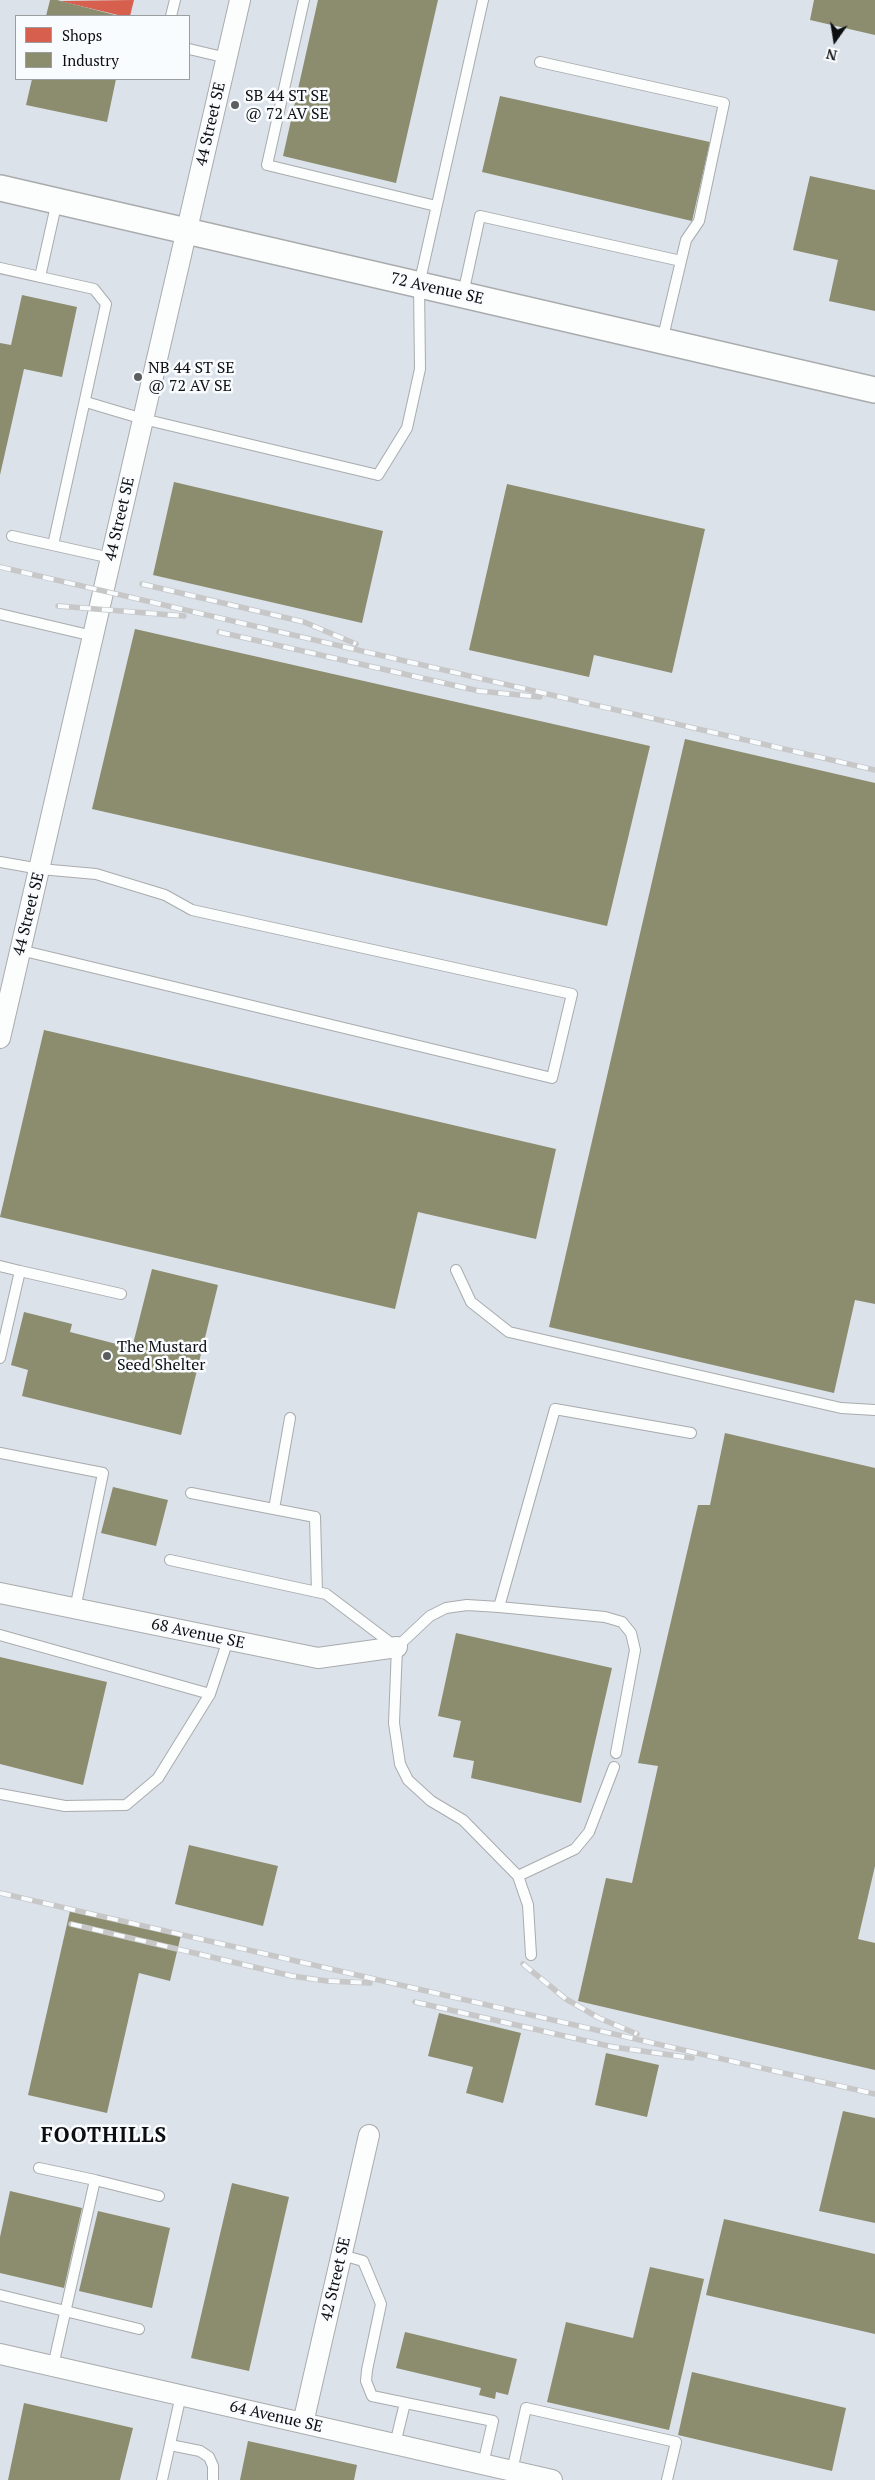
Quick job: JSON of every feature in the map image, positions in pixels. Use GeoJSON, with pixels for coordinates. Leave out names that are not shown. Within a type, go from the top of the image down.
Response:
{"type":"FeatureCollection","features":[{"type":"Feature","properties":{"kind":"street","name":"44 Street SE"},"geometry":{"type":"LineString","coordinates":[[0,1038],[240,0]]}},
{"type":"Feature","properties":{"kind":"street","name":"72 Avenue SE"},"geometry":{"type":"LineString","coordinates":[[0,188],[875,390]]}},
{"type":"Feature","properties":{"kind":"street","name":"68 Avenue SE"},"geometry":{"type":"LineString","coordinates":[[0,1593],[318,1658],[397,1647]]}},
{"type":"Feature","properties":{"kind":"street","name":"42 Street SE"},"geometry":{"type":"LineString","coordinates":[[303,2423],[369,2135]]}},
{"type":"Feature","properties":{"kind":"street","name":"64 Avenue SE"},"geometry":{"type":"LineString","coordinates":[[0,2354],[552,2480]]}},
{"type":"Feature","properties":{"kind":"lane"},"geometry":{"type":"LineString","coordinates":[[171,15],[175,0]]}},
{"type":"Feature","properties":{"kind":"lane"},"geometry":{"type":"LineString","coordinates":[[304,0],[267,165],[436,206]]}},
{"type":"Feature","properties":{"kind":"lane"},"geometry":{"type":"LineString","coordinates":[[86,402],[144,419],[378,475],[407,428],[420,369],[419,285],[483,0]]}},
{"type":"Feature","properties":{"kind":"lane"},"geometry":{"type":"LineString","coordinates":[[190,49],[227,58]]}},
{"type":"Feature","properties":{"kind":"lane"},"geometry":{"type":"LineString","coordinates":[[540,62],[724,103],[699,221],[686,240],[662,341]]}},
{"type":"Feature","properties":{"kind":"lane"},"geometry":{"type":"LineString","coordinates":[[40,277],[57,201]]}},
{"type":"Feature","properties":{"kind":"lane"},"geometry":{"type":"LineString","coordinates":[[463,295],[480,216],[681,261]]}},
{"type":"Feature","properties":{"kind":"lane"},"geometry":{"type":"LineString","coordinates":[[0,268],[94,289],[106,304],[86,402],[53,545]]}},
{"type":"Feature","properties":{"kind":"lane"},"geometry":{"type":"LineString","coordinates":[[12,536],[111,558]]}},
{"type":"Feature","properties":{"kind":"lane"},"geometry":{"type":"LineString","coordinates":[[0,614],[93,636]]}},
{"type":"Feature","properties":{"kind":"lane"},"geometry":{"type":"LineString","coordinates":[[0,862],[40,869],[96,874],[165,895],[192,910],[572,994],[552,1078],[20,950]]}},
{"type":"Feature","properties":{"kind":"lane"},"geometry":{"type":"LineString","coordinates":[[0,1266],[121,1294]]}},
{"type":"Feature","properties":{"kind":"lane"},"geometry":{"type":"LineString","coordinates":[[456,1270],[471,1302],[509,1332],[841,1408],[875,1410]]}},
{"type":"Feature","properties":{"kind":"lane"},"geometry":{"type":"LineString","coordinates":[[0,1358],[20,1271]]}},
{"type":"Feature","properties":{"kind":"lane"},"geometry":{"type":"LineString","coordinates":[[499,1607],[555,1409],[691,1433]]}},
{"type":"Feature","properties":{"kind":"lane"},"geometry":{"type":"LineString","coordinates":[[274,1509],[290,1418]]}},
{"type":"Feature","properties":{"kind":"lane"},"geometry":{"type":"LineString","coordinates":[[0,1453],[103,1474],[75,1609]]}},
{"type":"Feature","properties":{"kind":"lane"},"geometry":{"type":"LineString","coordinates":[[191,1493],[315,1517],[317,1592]]}},
{"type":"Feature","properties":{"kind":"lane"},"geometry":{"type":"LineString","coordinates":[[170,1560],[326,1594],[397,1647]]}},
{"type":"Feature","properties":{"kind":"lane"},"geometry":{"type":"LineString","coordinates":[[531,1955],[528,1905],[518,1876],[463,1820],[431,1801],[408,1780],[404,1772],[396,1748],[394,1723],[397,1647],[430,1616],[446,1608],[467,1605],[605,1617],[622,1622],[631,1633],[635,1650],[616,1753]]}},
{"type":"Feature","properties":{"kind":"lane"},"geometry":{"type":"LineString","coordinates":[[0,1635],[210,1694]]}},
{"type":"Feature","properties":{"kind":"lane"},"geometry":{"type":"LineString","coordinates":[[0,1794],[64,1806],[126,1805],[158,1778],[210,1694],[228,1640]]}},
{"type":"Feature","properties":{"kind":"lane"},"geometry":{"type":"LineString","coordinates":[[518,1876],[575,1849],[589,1832],[614,1767]]}},
{"type":"Feature","properties":{"kind":"lane"},"geometry":{"type":"LineString","coordinates":[[39,2168],[159,2196]]}},
{"type":"Feature","properties":{"kind":"lane"},"geometry":{"type":"LineString","coordinates":[[53,2366],[95,2180]]}},
{"type":"Feature","properties":{"kind":"lane"},"geometry":{"type":"LineString","coordinates":[[342,2255],[363,2261],[381,2304],[366,2381],[372,2396],[493,2421],[483,2464]]}},
{"type":"Feature","properties":{"kind":"lane"},"geometry":{"type":"LineString","coordinates":[[0,2295],[139,2329]]}},
{"type":"Feature","properties":{"kind":"lane"},"geometry":{"type":"LineString","coordinates":[[162,2480],[181,2395]]}},
{"type":"Feature","properties":{"kind":"lane"},"geometry":{"type":"LineString","coordinates":[[395,2444],[404,2402]]}},
{"type":"Feature","properties":{"kind":"lane"},"geometry":{"type":"LineString","coordinates":[[512,2471],[526,2408],[676,2442],[667,2480]]}},
{"type":"Feature","properties":{"kind":"lane"},"geometry":{"type":"LineString","coordinates":[[170,2446],[200,2452],[209,2456],[215,2474],[213,2480]]}},
{"type":"Feature","properties":{"kind":"shaded area"},"geometry":{"type":"Polygon","coordinates":[[[0,0],[875,0],[875,2480],[0,2480],[0,0]]]}},
{"type":"Feature","properties":{"kind":"building: Shops"},"geometry":{"type":"Polygon","coordinates":[[[134,0],[130,15],[118,15],[60,1],[134,0]]]}},
{"type":"Feature","properties":{"kind":"building: Industry"},"geometry":{"type":"Polygon","coordinates":[[[50,0],[57,0],[115,15],[46,15],[50,0]]]}},
{"type":"Feature","properties":{"kind":"building: Industry"},"geometry":{"type":"Polygon","coordinates":[[[318,0],[438,0],[396,183],[283,156],[318,0]]]}},
{"type":"Feature","properties":{"kind":"building: Industry"},"geometry":{"type":"Polygon","coordinates":[[[814,0],[875,0],[875,35],[810,20],[814,0]]]}},
{"type":"Feature","properties":{"kind":"building: Industry"},"geometry":{"type":"Polygon","coordinates":[[[32,80],[116,80],[107,122],[26,105],[32,80]]]}},
{"type":"Feature","properties":{"kind":"building: Industry"},"geometry":{"type":"Polygon","coordinates":[[[500,96],[710,142],[692,221],[482,172],[500,96]]]}},
{"type":"Feature","properties":{"kind":"building: Industry"},"geometry":{"type":"Polygon","coordinates":[[[810,176],[875,190],[875,311],[829,301],[838,260],[793,250],[810,176]]]}},
{"type":"Feature","properties":{"kind":"building: Industry"},"geometry":{"type":"Polygon","coordinates":[[[22,295],[77,307],[62,377],[24,369],[0,475],[0,343],[11,345],[22,295]]]}},
{"type":"Feature","properties":{"kind":"building: Industry"},"geometry":{"type":"Polygon","coordinates":[[[174,482],[383,531],[362,623],[153,575],[174,482]]]}},
{"type":"Feature","properties":{"kind":"building: Industry"},"geometry":{"type":"Polygon","coordinates":[[[507,484],[705,529],[672,673],[594,655],[589,677],[469,650],[507,484]]]}},
{"type":"Feature","properties":{"kind":"building: Industry"},"geometry":{"type":"Polygon","coordinates":[[[135,629],[650,746],[607,926],[92,809],[135,629]]]}},
{"type":"Feature","properties":{"kind":"building: Industry"},"geometry":{"type":"Polygon","coordinates":[[[685,739],[875,783],[875,1304],[855,1300],[834,1393],[549,1327],[685,739]]]}},
{"type":"Feature","properties":{"kind":"building: Industry"},"geometry":{"type":"Polygon","coordinates":[[[44,1030],[556,1149],[536,1239],[418,1212],[395,1309],[0,1217],[44,1030]]]}},
{"type":"Feature","properties":{"kind":"building: Industry","name":"The Mustard Seed Shelter"},"geometry":{"type":"Polygon","coordinates":[[[152,1269],[218,1285],[181,1435],[22,1396],[28,1370],[11,1365],[24,1312],[72,1324],[70,1332],[132,1348],[152,1269]]]}},
{"type":"Feature","properties":{"kind":"building: Industry"},"geometry":{"type":"Polygon","coordinates":[[[725,1433],[875,1468],[875,1866],[858,1939],[875,1943],[875,2070],[578,2001],[606,1878],[632,1883],[658,1766],[638,1763],[698,1505],[710,1505],[725,1433]]]}},
{"type":"Feature","properties":{"kind":"building: Industry"},"geometry":{"type":"Polygon","coordinates":[[[113,1487],[168,1500],[156,1546],[101,1533],[113,1487]]]}},
{"type":"Feature","properties":{"kind":"building: Industry"},"geometry":{"type":"Polygon","coordinates":[[[456,1633],[612,1668],[581,1803],[471,1778],[474,1761],[453,1757],[461,1721],[438,1716],[456,1633]]]}},
{"type":"Feature","properties":{"kind":"building: Industry"},"geometry":{"type":"Polygon","coordinates":[[[0,1657],[107,1682],[83,1785],[0,1764],[0,1657]]]}},
{"type":"Feature","properties":{"kind":"building: Industry"},"geometry":{"type":"Polygon","coordinates":[[[189,1845],[278,1866],[263,1926],[175,1904],[189,1845]]]}},
{"type":"Feature","properties":{"kind":"building: Industry"},"geometry":{"type":"Polygon","coordinates":[[[70,1911],[181,1935],[170,1981],[139,1973],[107,2113],[28,2095],[70,1911]]]}},
{"type":"Feature","properties":{"kind":"building: Industry"},"geometry":{"type":"Polygon","coordinates":[[[439,2013],[521,2033],[503,2103],[466,2093],[473,2067],[428,2056],[439,2013]]]}},
{"type":"Feature","properties":{"kind":"building: Industry"},"geometry":{"type":"Polygon","coordinates":[[[606,2053],[659,2065],[647,2117],[595,2105],[606,2053]]]}},
{"type":"Feature","properties":{"kind":"building: Industry"},"geometry":{"type":"Polygon","coordinates":[[[843,2111],[875,2118],[875,2223],[819,2211],[843,2111]]]}},
{"type":"Feature","properties":{"kind":"building: Industry"},"geometry":{"type":"Polygon","coordinates":[[[232,2183],[289,2197],[249,2371],[191,2358],[232,2183]]]}},
{"type":"Feature","properties":{"kind":"building: Industry"},"geometry":{"type":"Polygon","coordinates":[[[10,2191],[82,2208],[64,2288],[0,2273],[0,2237],[10,2191]]]}},
{"type":"Feature","properties":{"kind":"building: Industry"},"geometry":{"type":"Polygon","coordinates":[[[98,2211],[170,2228],[152,2308],[79,2291],[98,2211]]]}},
{"type":"Feature","properties":{"kind":"building: Industry"},"geometry":{"type":"Polygon","coordinates":[[[724,2219],[875,2254],[875,2334],[706,2295],[724,2219]]]}},
{"type":"Feature","properties":{"kind":"building: Industry"},"geometry":{"type":"Polygon","coordinates":[[[650,2267],[704,2279],[669,2430],[547,2402],[566,2322],[633,2338],[650,2267]]]}},
{"type":"Feature","properties":{"kind":"building: Industry"},"geometry":{"type":"Polygon","coordinates":[[[405,2332],[517,2359],[508,2395],[496,2392],[495,2399],[479,2395],[481,2388],[396,2368],[405,2332]]]}},
{"type":"Feature","properties":{"kind":"building: Industry"},"geometry":{"type":"Polygon","coordinates":[[[692,2372],[846,2408],[832,2471],[678,2435],[692,2372]]]}},
{"type":"Feature","properties":{"kind":"building: Industry"},"geometry":{"type":"Polygon","coordinates":[[[24,2403],[133,2428],[120,2480],[8,2480],[24,2403]]]}},
{"type":"Feature","properties":{"kind":"building: Industry"},"geometry":{"type":"Polygon","coordinates":[[[248,2441],[357,2465],[354,2480],[240,2480],[248,2441]]]}},
{"type":"Feature","properties":{"kind":"railway"},"geometry":{"type":"LineString","coordinates":[[0,567],[875,770]]}},
{"type":"Feature","properties":{"kind":"railway"},"geometry":{"type":"LineString","coordinates":[[142,584],[304,622],[356,644]]}},
{"type":"Feature","properties":{"kind":"railway"},"geometry":{"type":"LineString","coordinates":[[58,606],[184,616]]}},
{"type":"Feature","properties":{"kind":"railway"},"geometry":{"type":"LineString","coordinates":[[219,632],[479,691],[540,697]]}},
{"type":"Feature","properties":{"kind":"railway"},"geometry":{"type":"LineString","coordinates":[[0,1893],[875,2094]]}},
{"type":"Feature","properties":{"kind":"railway"},"geometry":{"type":"LineString","coordinates":[[71,1924],[292,1976],[327,1981],[370,1983]]}},
{"type":"Feature","properties":{"kind":"railway"},"geometry":{"type":"LineString","coordinates":[[523,1964],[566,1999],[599,2018],[637,2034]]}},
{"type":"Feature","properties":{"kind":"railway"},"geometry":{"type":"LineString","coordinates":[[415,2002],[613,2047],[692,2058]]}},
{"type":"Feature","properties":{"kind":"place","name":"SB 44 ST SE @ 72 AV SE"},"geometry":{"type":"Point","coordinates":[235,105]}},
{"type":"Feature","properties":{"kind":"place","name":"NB 44 ST SE @ 72 AV SE"},"geometry":{"type":"Point","coordinates":[138,377]}},
{"type":"Feature","properties":{"kind":"place","name":"The Mustard Seed Shelter"},"geometry":{"type":"Point","coordinates":[107,1356]}},
{"type":"Feature","properties":{"kind":"district","name":"FOOTHILLS"},"geometry":{"type":"Point","coordinates":[104,2136]}}]}
